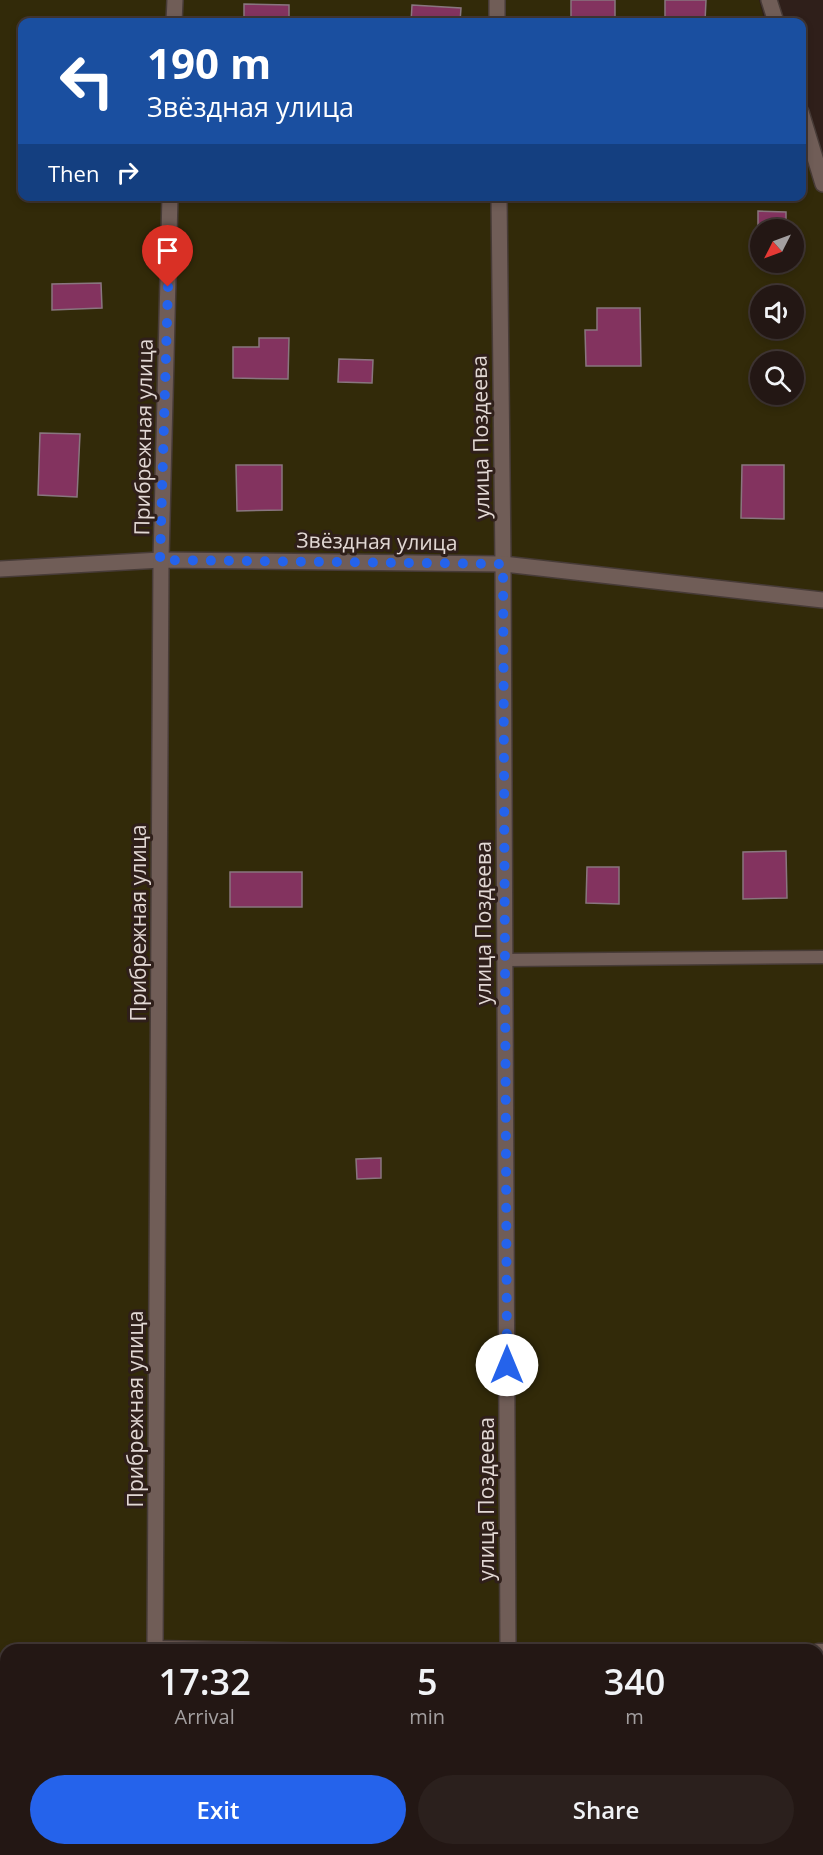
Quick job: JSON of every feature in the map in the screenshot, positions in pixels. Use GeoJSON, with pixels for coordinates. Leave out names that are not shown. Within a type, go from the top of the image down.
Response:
{"type":"FeatureCollection","features":[{"type":"Feature","properties":{"kind":"street"},"geometry":{"type":"LineString","coordinates":[[174,18],[175,0]]}},
{"type":"Feature","properties":{"kind":"street"},"geometry":{"type":"LineString","coordinates":[[497,0],[497,18]]}},
{"type":"Feature","properties":{"kind":"street"},"geometry":{"type":"LineString","coordinates":[[769,0],[775,18]]}},
{"type":"Feature","properties":{"kind":"street"},"geometry":{"type":"LineString","coordinates":[[806,128],[823,184]]}},
{"type":"Feature","properties":{"kind":"street","name":"Прибрежная улица"},"geometry":{"type":"LineString","coordinates":[[155,1644],[160,560],[170,201]]}},
{"type":"Feature","properties":{"kind":"street","name":"улица Поздеева"},"geometry":{"type":"LineString","coordinates":[[499,201],[508,1644]]}},
{"type":"Feature","properties":{"kind":"street","name":"Звёздная улица"},"geometry":{"type":"LineString","coordinates":[[0,569],[160,560],[503,564],[823,600]]}},
{"type":"Feature","properties":{"kind":"lane"},"geometry":{"type":"LineString","coordinates":[[505,960],[823,957]]}},
{"type":"Feature","properties":{"kind":"sand"},"geometry":{"type":"Polygon","coordinates":[[[0,0],[759,0],[764,18],[18,18],[18,201],[806,201],[806,162],[823,181],[823,1644],[0,1644],[0,0]]]}},
{"type":"Feature","properties":{"kind":"building"},"geometry":{"type":"Polygon","coordinates":[[[571,0],[615,0],[615,18],[571,18],[571,0]]]}},
{"type":"Feature","properties":{"kind":"building"},"geometry":{"type":"Polygon","coordinates":[[[665,0],[706,0],[705,18],[665,18],[665,0]]]}},
{"type":"Feature","properties":{"kind":"building"},"geometry":{"type":"Polygon","coordinates":[[[244,4],[289,5],[289,18],[244,18],[244,4]]]}},
{"type":"Feature","properties":{"kind":"building"},"geometry":{"type":"Polygon","coordinates":[[[412,5],[461,8],[460,18],[411,18],[412,5]]]}},
{"type":"Feature","properties":{"kind":"building"},"geometry":{"type":"Polygon","coordinates":[[[758,211],[786,212],[786,219],[758,219],[758,211]]]}},
{"type":"Feature","properties":{"kind":"building"},"geometry":{"type":"Polygon","coordinates":[[[101,283],[102,308],[52,310],[52,284],[101,283]]]}},
{"type":"Feature","properties":{"kind":"building"},"geometry":{"type":"Polygon","coordinates":[[[597,308],[640,308],[641,366],[586,366],[585,330],[597,330],[597,308]]]}},
{"type":"Feature","properties":{"kind":"building"},"geometry":{"type":"Polygon","coordinates":[[[259,338],[289,338],[288,379],[233,378],[233,347],[259,347],[259,338]]]}},
{"type":"Feature","properties":{"kind":"building"},"geometry":{"type":"Polygon","coordinates":[[[339,359],[373,360],[372,383],[338,382],[339,359]]]}},
{"type":"Feature","properties":{"kind":"building"},"geometry":{"type":"Polygon","coordinates":[[[40,433],[80,434],[77,497],[38,495],[40,433]]]}},
{"type":"Feature","properties":{"kind":"building"},"geometry":{"type":"Polygon","coordinates":[[[236,465],[282,465],[282,510],[237,511],[236,465]]]}},
{"type":"Feature","properties":{"kind":"building"},"geometry":{"type":"Polygon","coordinates":[[[742,465],[784,465],[784,519],[741,518],[742,465]]]}},
{"type":"Feature","properties":{"kind":"building"},"geometry":{"type":"Polygon","coordinates":[[[786,851],[787,898],[743,899],[743,852],[786,851]]]}},
{"type":"Feature","properties":{"kind":"building"},"geometry":{"type":"Polygon","coordinates":[[[587,867],[619,867],[619,904],[586,903],[587,867]]]}},
{"type":"Feature","properties":{"kind":"building"},"geometry":{"type":"Polygon","coordinates":[[[230,872],[302,872],[302,907],[230,907],[230,872]]]}},
{"type":"Feature","properties":{"kind":"building"},"geometry":{"type":"Polygon","coordinates":[[[381,1158],[381,1178],[357,1179],[356,1159],[381,1158]]]}},
{"type":"Feature","properties":{"kind":"route"},"geometry":{"type":"LineString","coordinates":[[168,287],[160,560],[503,564],[507,1365]]}}]}
